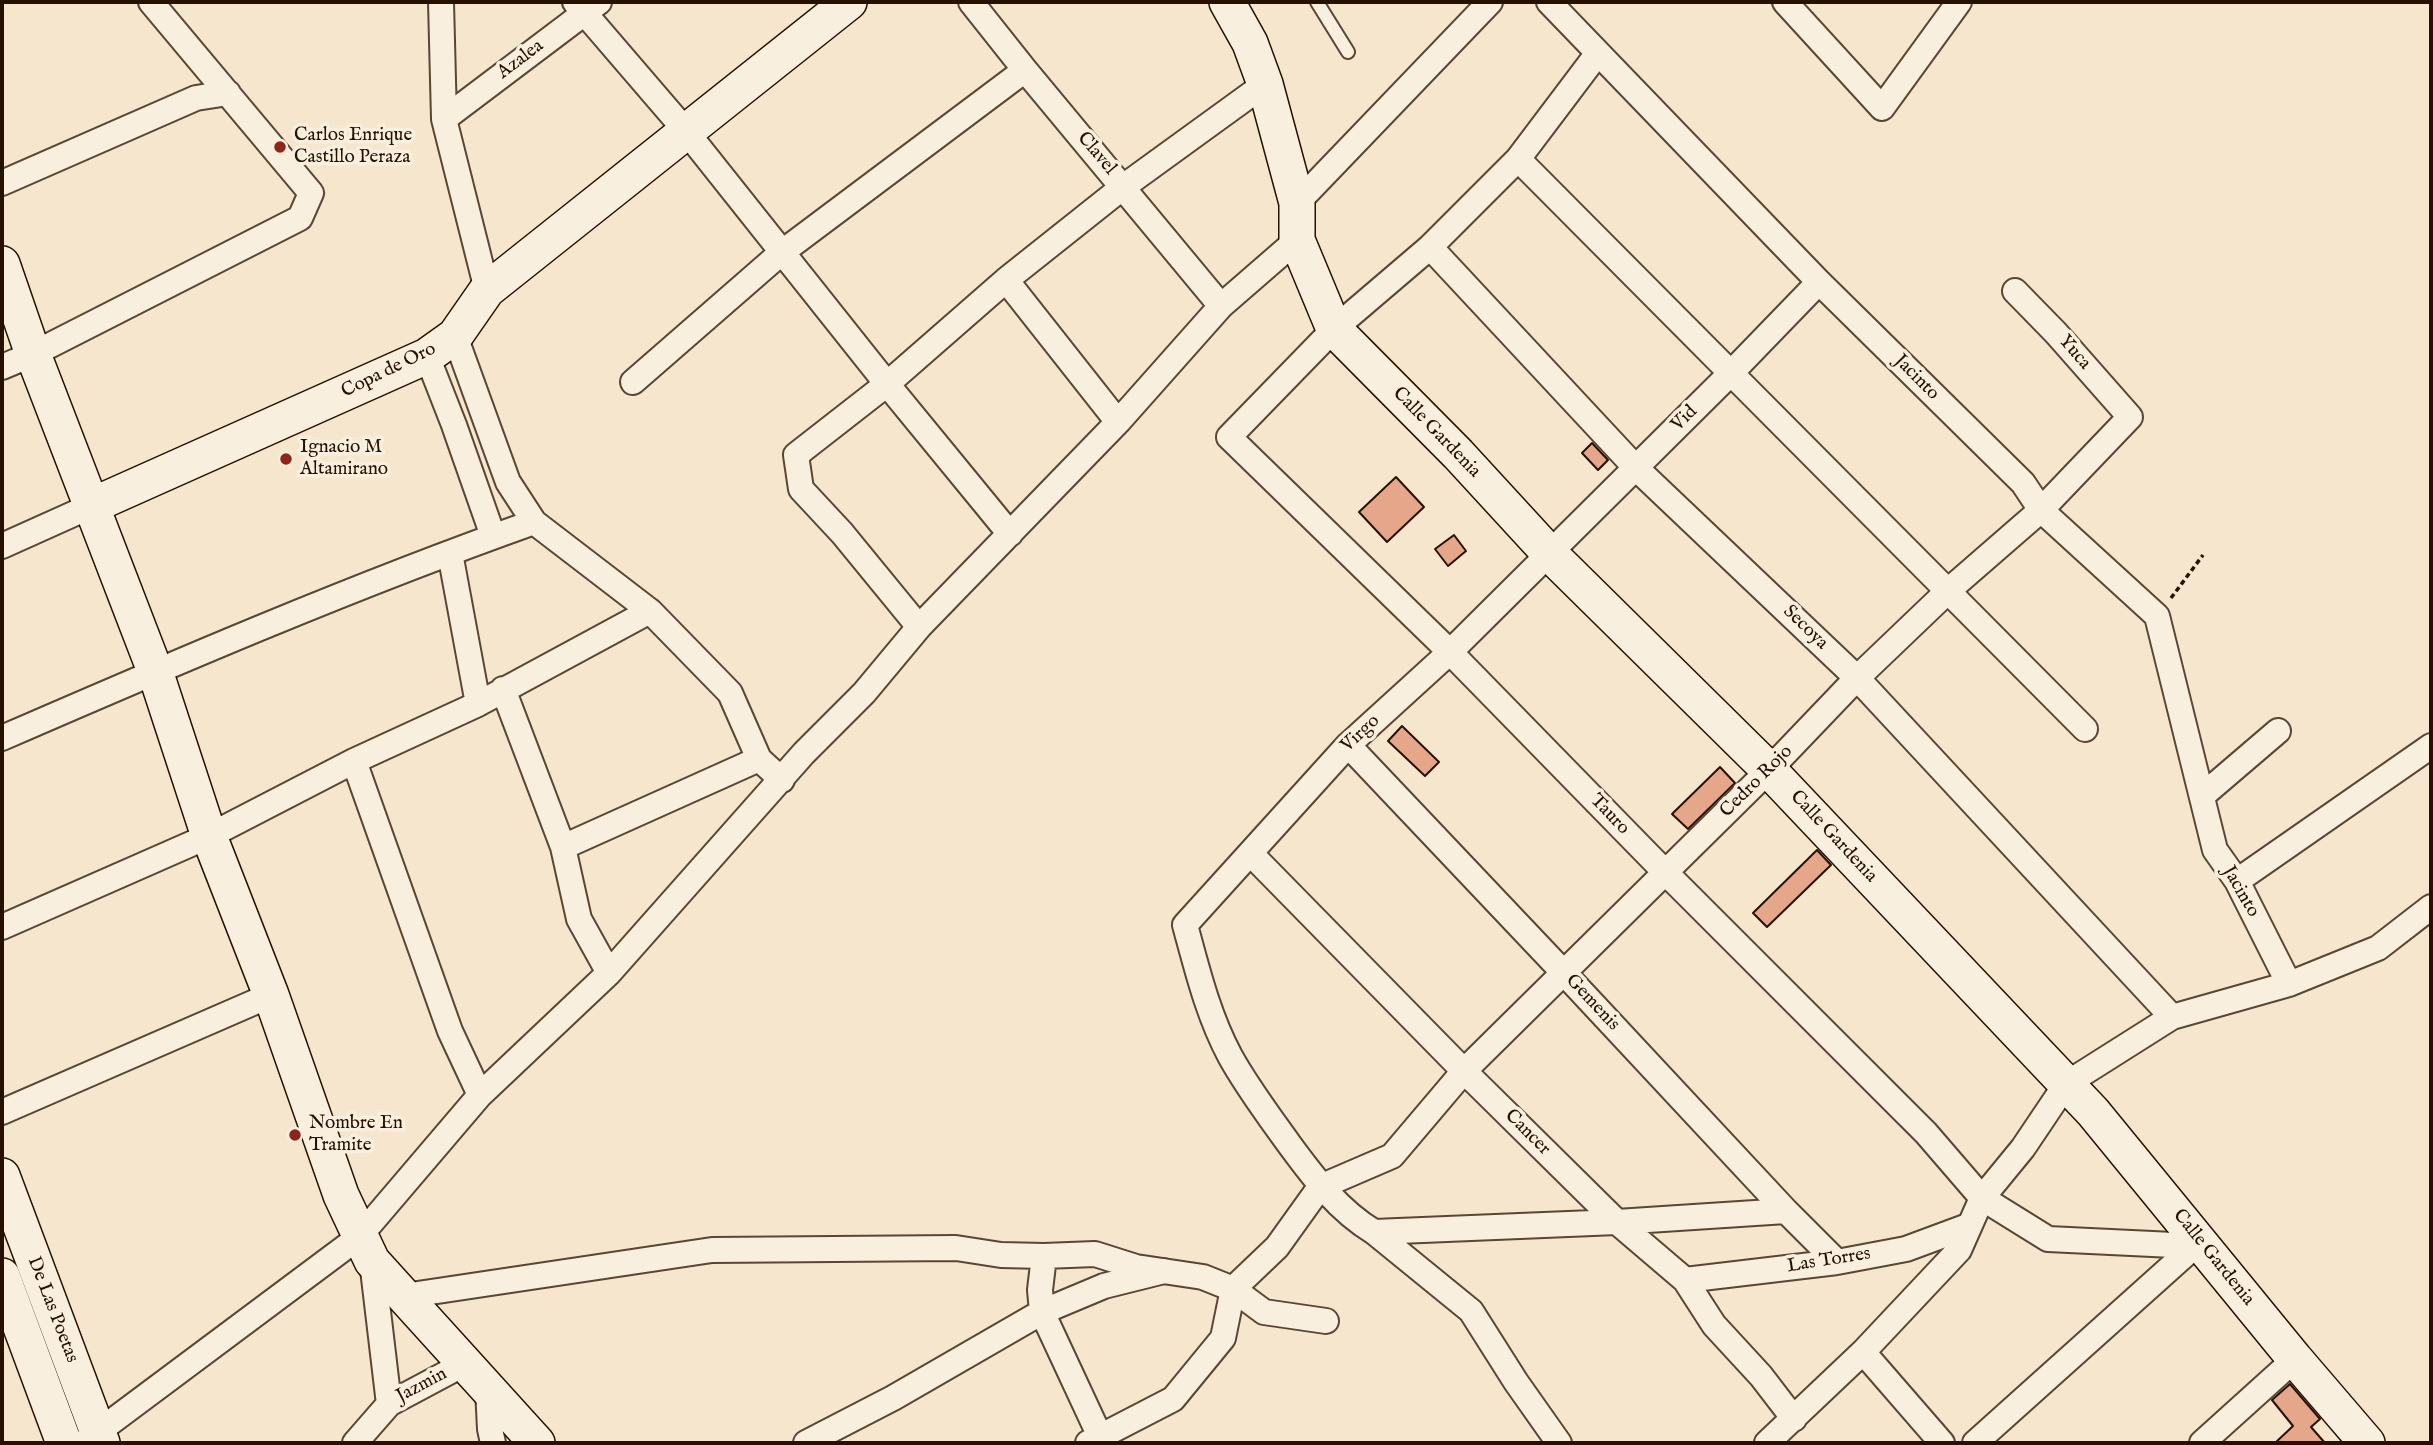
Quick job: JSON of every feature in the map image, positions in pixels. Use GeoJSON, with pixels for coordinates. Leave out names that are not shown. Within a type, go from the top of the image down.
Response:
{"type":"FeatureCollection","features":[{"type":"Feature","properties":{"kind":"street"},"geometry":{"type":"LineString","coordinates":[[2,367],[33,354],[300,218],[311,194],[151,2]]}},
{"type":"Feature","properties":{"kind":"street"},"geometry":{"type":"LineString","coordinates":[[441,2],[444,119],[487,290]]}},
{"type":"Feature","properties":{"kind":"street","name":"Copa de Oro"},"geometry":{"type":"LineString","coordinates":[[2,546],[427,356],[455,336],[487,290],[849,2]]}},
{"type":"Feature","properties":{"kind":"street","name":"Clavel"},"geometry":{"type":"LineString","coordinates":[[971,2],[1221,306]]}},
{"type":"Feature","properties":{"kind":"street"},"geometry":{"type":"LineString","coordinates":[[94,1439],[365,1249],[480,1095],[609,973],[804,753],[864,693],[919,627],[1118,422],[1221,306],[1297,240],[1297,203],[1265,84],[1250,43],[1227,2]]}},
{"type":"Feature","properties":{"kind":"street"},"geometry":{"type":"LineString","coordinates":[[1297,203],[1490,2]]}},
{"type":"Feature","properties":{"kind":"street","name":"Jacinto"},"geometry":{"type":"LineString","coordinates":[[1549,2],[1819,282],[2023,483],[2041,510],[2157,617],[2215,850],[2237,881],[2289,984]]}},
{"type":"Feature","properties":{"kind":"street"},"geometry":{"type":"LineString","coordinates":[[1785,2],[1882,108],[1959,2]]}},
{"type":"Feature","properties":{"kind":"street"},"geometry":{"type":"LineString","coordinates":[[586,6],[781,253],[1010,534]]}},
{"type":"Feature","properties":{"kind":"street","name":"Azalea"},"geometry":{"type":"LineString","coordinates":[[444,119],[586,6]]}},
{"type":"Feature","properties":{"kind":"street"},"geometry":{"type":"LineString","coordinates":[[1334,329],[1430,247],[1518,159],[1598,53]]}},
{"type":"Feature","properties":{"kind":"street"},"geometry":{"type":"LineString","coordinates":[[633,382],[781,253],[1025,70]]}},
{"type":"Feature","properties":{"kind":"street"},"geometry":{"type":"LineString","coordinates":[[919,627],[842,533],[801,489],[796,455],[887,384],[1006,280],[1123,187],[1265,84]]}},
{"type":"Feature","properties":{"kind":"street"},"geometry":{"type":"LineString","coordinates":[[2,183],[196,98],[228,93]]}},
{"type":"Feature","properties":{"kind":"street"},"geometry":{"type":"LineString","coordinates":[[1518,159],[2085,729]]}},
{"type":"Feature","properties":{"kind":"street","name":"Calle Gardenia"},"geometry":{"type":"LineString","coordinates":[[1297,240],[1334,329],[1458,454],[1549,553],[1769,770],[2093,1112],[2197,1244],[2367,1443]]}},
{"type":"Feature","properties":{"kind":"street","name":"Secoya"},"geometry":{"type":"LineString","coordinates":[[1430,247],[1636,468],[1857,678],[2172,1017]]}},
{"type":"Feature","properties":{"kind":"street"},"geometry":{"type":"LineString","coordinates":[[2,264],[33,354],[155,671],[209,836],[271,995],[341,1195],[365,1249],[389,1404]]}},
{"type":"Feature","properties":{"kind":"street"},"geometry":{"type":"LineString","coordinates":[[1006,280],[1118,422]]}},
{"type":"Feature","properties":{"kind":"street","name":"Vid"},"geometry":{"type":"LineString","coordinates":[[1549,553],[1819,282]]}},
{"type":"Feature","properties":{"kind":"street","name":"Yuca"},"geometry":{"type":"LineString","coordinates":[[2015,291],[2130,417]]}},
{"type":"Feature","properties":{"kind":"street","name":"Tauro"},"geometry":{"type":"LineString","coordinates":[[1334,329],[1229,437],[1450,652],[1926,1133],[1982,1198]]}},
{"type":"Feature","properties":{"kind":"street"},"geometry":{"type":"LineString","coordinates":[[455,336],[508,482],[534,522],[650,611],[730,693],[759,760],[782,780]]}},
{"type":"Feature","properties":{"kind":"street"},"geometry":{"type":"LineString","coordinates":[[427,356],[493,536]]}},
{"type":"Feature","properties":{"kind":"street","name":"Cedro Rojo"},"geometry":{"type":"LineString","coordinates":[[1320,1187],[1392,1156],[1464,1071],[1769,770],[1857,678],[1949,590],[2041,510],[2130,417]]}},
{"type":"Feature","properties":{"kind":"street"},"geometry":{"type":"LineString","coordinates":[[2,738],[155,671],[534,522]]}},
{"type":"Feature","properties":{"kind":"street"},"geometry":{"type":"LineString","coordinates":[[450,553],[478,704]]}},
{"type":"Feature","properties":{"kind":"street","name":"Virgo"},"geometry":{"type":"LineString","coordinates":[[1320,1187],[1270,1118],[1230,1055],[1202,989],[1185,925],[1348,745],[1450,652],[1549,553]]}},
{"type":"Feature","properties":{"kind":"street"},"geometry":{"type":"LineString","coordinates":[[2,927],[209,836],[355,761],[478,704],[650,611]]}},
{"type":"Feature","properties":{"kind":"street"},"geometry":{"type":"LineString","coordinates":[[503,689],[563,846],[579,919],[609,973]]}},
{"type":"Feature","properties":{"kind":"street"},"geometry":{"type":"LineString","coordinates":[[2202,796],[2278,731]]}},
{"type":"Feature","properties":{"kind":"street","name":"Gemenis"},"geometry":{"type":"LineString","coordinates":[[1348,745],[1837,1262]]}},
{"type":"Feature","properties":{"kind":"street"},"geometry":{"type":"LineString","coordinates":[[2237,881],[2431,746]]}},
{"type":"Feature","properties":{"kind":"street"},"geometry":{"type":"LineString","coordinates":[[563,846],[759,760]]}},
{"type":"Feature","properties":{"kind":"street"},"geometry":{"type":"LineString","coordinates":[[355,761],[450,1031],[480,1095]]}},
{"type":"Feature","properties":{"kind":"street","name":"Cancer"},"geometry":{"type":"LineString","coordinates":[[1251,854],[1617,1222],[1685,1280],[1713,1325],[1762,1376],[1794,1419]]}},
{"type":"Feature","properties":{"kind":"street"},"geometry":{"type":"LineString","coordinates":[[1767,1443],[1863,1352],[1959,1250],[1982,1198],[2023,1148],[2066,1084],[2172,1017],[2289,984],[2378,948],[2431,907]]}},
{"type":"Feature","properties":{"kind":"street"},"geometry":{"type":"LineString","coordinates":[[2,1112],[271,995]]}},
{"type":"Feature","properties":{"kind":"street","name":"De Las Poetas"},"geometry":{"type":"LineString","coordinates":[[2,1176],[94,1439]]}},
{"type":"Feature","properties":{"kind":"street"},"geometry":{"type":"LineString","coordinates":[[1044,1256],[1040,1290],[1042,1312],[1097,1441],[1173,1399],[1223,1338],[1233,1289],[1277,1247],[1320,1187],[1357,1221],[1471,1311],[1559,1443]]}},
{"type":"Feature","properties":{"kind":"street"},"geometry":{"type":"LineString","coordinates":[[1982,1198],[2048,1239],[2197,1244]]}},
{"type":"Feature","properties":{"kind":"street"},"geometry":{"type":"LineString","coordinates":[[1374,1232],[1617,1222],[1786,1211]]}},
{"type":"Feature","properties":{"kind":"street","name":"Las Torres"},"geometry":{"type":"LineString","coordinates":[[1685,1280],[1837,1262],[1906,1249],[1968,1226]]}},
{"type":"Feature","properties":{"kind":"street"},"geometry":{"type":"LineString","coordinates":[[1975,1443],[2197,1244]]}},
{"type":"Feature","properties":{"kind":"street"},"geometry":{"type":"LineString","coordinates":[[404,1296],[712,1250],[956,1248],[1001,1255],[1095,1254],[1136,1267],[1203,1277],[1233,1289],[1264,1312],[1326,1321]]}},
{"type":"Feature","properties":{"kind":"street"},"geometry":{"type":"LineString","coordinates":[[365,1249],[464,1364],[537,1443]]}},
{"type":"Feature","properties":{"kind":"street"},"geometry":{"type":"LineString","coordinates":[[806,1443],[893,1398],[1042,1312],[1104,1286],[1164,1270]]}},
{"type":"Feature","properties":{"kind":"street","name":"De Las Poetas"},"geometry":{"type":"LineString","coordinates":[[2,1276],[64,1443]]}},
{"type":"Feature","properties":{"kind":"street"},"geometry":{"type":"LineString","coordinates":[[1863,1352],[1942,1443]]}},
{"type":"Feature","properties":{"kind":"street"},"geometry":{"type":"LineString","coordinates":[[2202,1443],[2295,1359]]}},
{"type":"Feature","properties":{"kind":"street","name":"Jazmin"},"geometry":{"type":"LineString","coordinates":[[355,1443],[389,1404],[464,1364]]}},
{"type":"Feature","properties":{"kind":"street"},"geometry":{"type":"LineString","coordinates":[[487,1439],[488,1390]]}},
{"type":"Feature","properties":{"kind":"lane"},"geometry":{"type":"LineString","coordinates":[[1317,2],[1348,52]]}},
{"type":"Feature","properties":{"kind":"path"},"geometry":{"type":"LineString","coordinates":[[2157,617],[2203,555]]}},
{"type":"Feature","properties":{"kind":"building"},"geometry":{"type":"Polygon","coordinates":[[[1592,443],[1608,460],[1598,470],[1582,453],[1592,443]]]}},
{"type":"Feature","properties":{"kind":"building"},"geometry":{"type":"Polygon","coordinates":[[[1396,477],[1424,507],[1387,542],[1359,512],[1396,477]]]}},
{"type":"Feature","properties":{"kind":"building"},"geometry":{"type":"Polygon","coordinates":[[[1454,535],[1466,551],[1448,566],[1435,549],[1454,535]]]}},
{"type":"Feature","properties":{"kind":"building"},"geometry":{"type":"Polygon","coordinates":[[[1402,726],[1439,762],[1425,776],[1388,741],[1402,726]]]}},
{"type":"Feature","properties":{"kind":"building"},"geometry":{"type":"Polygon","coordinates":[[[1720,767],[1735,783],[1688,829],[1672,814],[1720,767]]]}},
{"type":"Feature","properties":{"kind":"building"},"geometry":{"type":"Polygon","coordinates":[[[1817,850],[1831,865],[1767,927],[1753,913],[1817,850]]]}},
{"type":"Feature","properties":{"kind":"building"},"geometry":{"type":"Polygon","coordinates":[[[2290,1384],[2320,1419],[2311,1427],[2325,1443],[2275,1443],[2293,1426],[2272,1400],[2290,1384]]]}},
{"type":"Feature","properties":{"kind":"place","name":"Carlos Enrique Castillo Peraza"},"geometry":{"type":"Point","coordinates":[280,147]}},
{"type":"Feature","properties":{"kind":"place","name":"Ignacio M Altamirano"},"geometry":{"type":"Point","coordinates":[286,459]}},
{"type":"Feature","properties":{"kind":"place","name":"Nombre En Tramite"},"geometry":{"type":"Point","coordinates":[295,1135]}}]}
